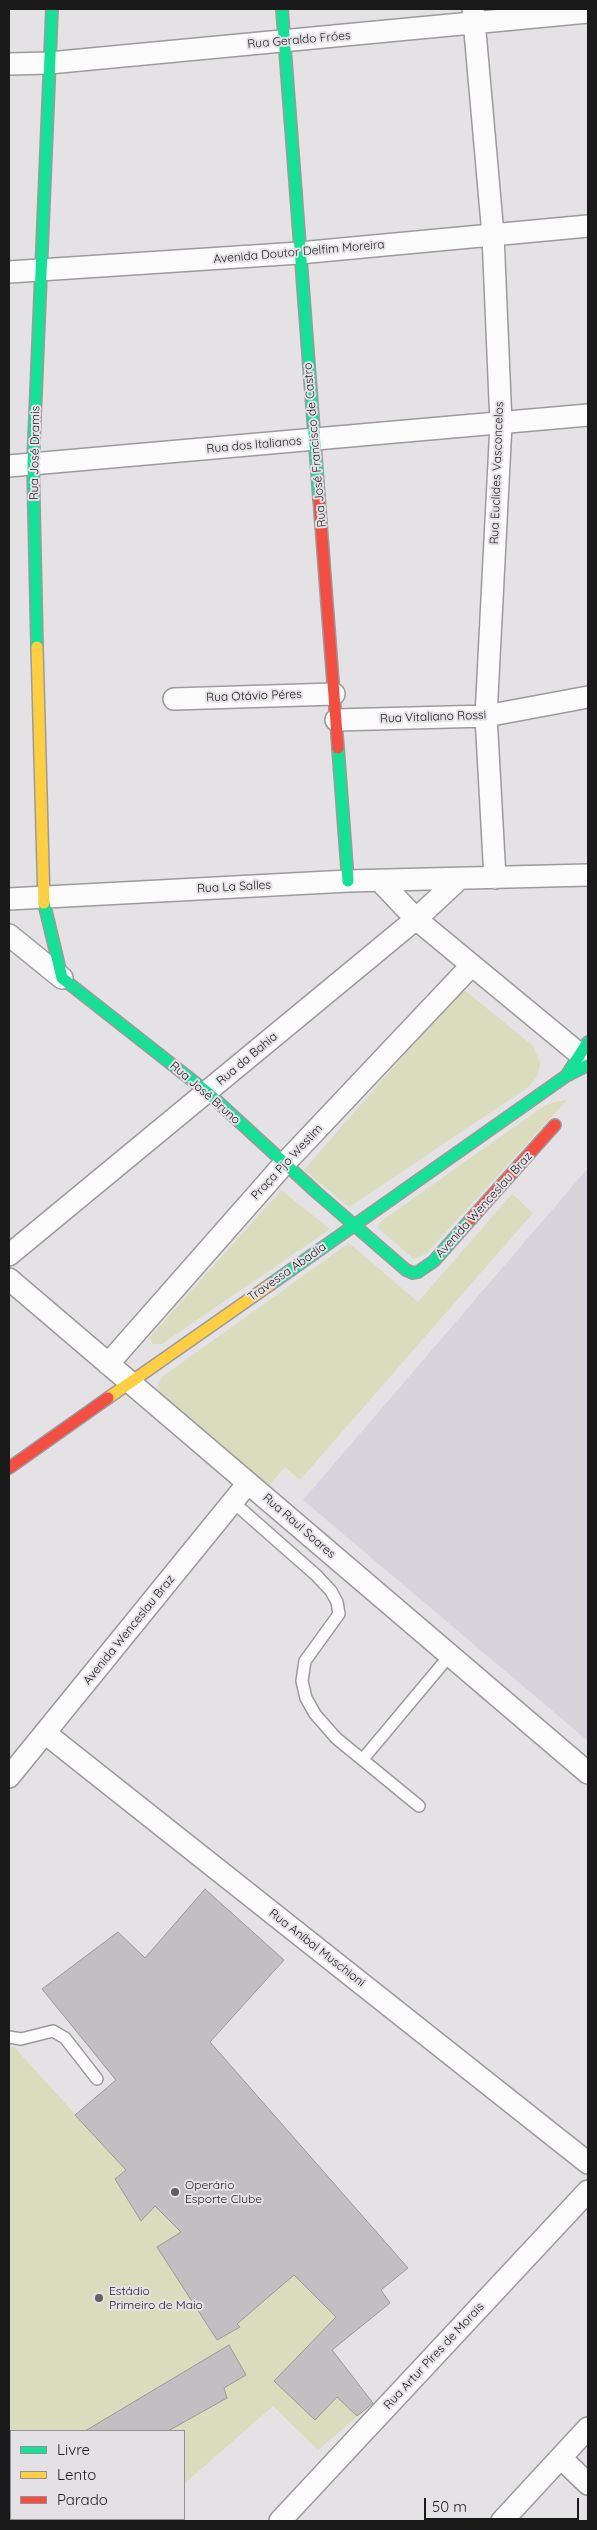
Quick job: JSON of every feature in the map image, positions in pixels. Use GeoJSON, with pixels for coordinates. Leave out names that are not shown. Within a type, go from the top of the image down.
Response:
{"type":"FeatureCollection","features":[{"type":"Feature","properties":{"kind":"street","name":"Rua José Dramis"},"geometry":{"type":"LineString","coordinates":[[43,897],[33,464],[52,9]]}},
{"type":"Feature","properties":{"kind":"street","name":"Rua José Francisco de Castro"},"geometry":{"type":"LineString","coordinates":[[282,9],[348,881]]}},
{"type":"Feature","properties":{"kind":"street","name":"Rua Geraldo Fróes"},"geometry":{"type":"LineString","coordinates":[[9,64],[50,63],[284,41],[474,16],[588,12]]}},
{"type":"Feature","properties":{"kind":"street","name":"Rua Euclides Vasconcelos"},"geometry":{"type":"LineString","coordinates":[[474,16],[493,234],[501,424],[486,716],[495,878]]}},
{"type":"Feature","properties":{"kind":"street","name":"Avenida Doutor Delfim Moreira"},"geometry":{"type":"LineString","coordinates":[[9,272],[299,253],[588,226]]}},
{"type":"Feature","properties":{"kind":"street","name":"Rua dos Italianos"},"geometry":{"type":"LineString","coordinates":[[9,466],[588,415]]}},
{"type":"Feature","properties":{"kind":"street","name":"Rua Otávio Péres"},"geometry":{"type":"LineString","coordinates":[[174,699],[334,694]]}},
{"type":"Feature","properties":{"kind":"street","name":"Rua Vitaliano Rossi"},"geometry":{"type":"LineString","coordinates":[[336,720],[486,716],[588,697]]}},
{"type":"Feature","properties":{"kind":"street","name":"Rua La Salles"},"geometry":{"type":"LineString","coordinates":[[9,899],[348,881],[588,875]]}},
{"type":"Feature","properties":{"kind":"street","name":"Rua da Bahia"},"geometry":{"type":"LineString","coordinates":[[9,1255],[416,919],[459,879]]}},
{"type":"Feature","properties":{"kind":"street"},"geometry":{"type":"LineString","coordinates":[[380,880],[416,919],[471,966],[586,1055]]}},
{"type":"Feature","properties":{"kind":"street"},"geometry":{"type":"LineString","coordinates":[[43,897],[62,978]]}},
{"type":"Feature","properties":{"kind":"street"},"geometry":{"type":"LineString","coordinates":[[9,935],[62,978]]}},
{"type":"Feature","properties":{"kind":"street","name":"Praça Pjo Westim"},"geometry":{"type":"LineString","coordinates":[[108,1364],[284,1164],[471,966]]}},
{"type":"Feature","properties":{"kind":"street","name":"Rua José Bruno"},"geometry":{"type":"LineString","coordinates":[[62,978],[207,1092],[284,1164],[406,1270]]}},
{"type":"Feature","properties":{"kind":"street","name":"Travessa Abadia"},"geometry":{"type":"LineString","coordinates":[[9,1468],[566,1076],[586,1055]]}},
{"type":"Feature","properties":{"kind":"street","name":"Avenida Wenceslau Braz"},"geometry":{"type":"LineString","coordinates":[[406,1270],[418,1272],[434,1261],[555,1125]]}},
{"type":"Feature","properties":{"kind":"street","name":"Rua Raul Soares"},"geometry":{"type":"LineString","coordinates":[[9,1279],[588,1773]]}},
{"type":"Feature","properties":{"kind":"street","name":"Avenida Wenceslau Braz"},"geometry":{"type":"LineString","coordinates":[[9,1778],[248,1483]]}},
{"type":"Feature","properties":{"kind":"street","name":"Rua Aníbal Muschioni"},"geometry":{"type":"LineString","coordinates":[[45,1733],[588,2163]]}},
{"type":"Feature","properties":{"kind":"street","name":"Rua Artur Píres de Morais"},"geometry":{"type":"LineString","coordinates":[[280,2521],[588,2191]]}},
{"type":"Feature","properties":{"kind":"street"},"geometry":{"type":"LineString","coordinates":[[502,2521],[588,2428]]}},
{"type":"Feature","properties":{"kind":"street"},"geometry":{"type":"LineString","coordinates":[[561,2458],[588,2484]]}},
{"type":"Feature","properties":{"kind":"lane"},"geometry":{"type":"LineString","coordinates":[[232,1502],[316,1575],[331,1591],[337,1602],[338,1614],[305,1661],[302,1681],[306,1698],[315,1714],[336,1738],[419,1806]]}},
{"type":"Feature","properties":{"kind":"lane"},"geometry":{"type":"LineString","coordinates":[[363,1759],[450,1655]]}},
{"type":"Feature","properties":{"kind":"lane"},"geometry":{"type":"LineString","coordinates":[[9,2037],[21,2040],[53,2032],[66,2038],[97,2079]]}},
{"type":"Feature","properties":{"kind":"shaded area"},"geometry":{"type":"Polygon","coordinates":[[[588,1168],[588,1741],[303,1500],[588,1168]]]}},
{"type":"Feature","properties":{"kind":"green space"},"geometry":{"type":"Polygon","coordinates":[[[462,988],[533,1046],[540,1063],[537,1077],[527,1088],[349,1207],[304,1170],[462,988]]]}},
{"type":"Feature","properties":{"kind":"green space"},"geometry":{"type":"Polygon","coordinates":[[[567,1100],[426,1254],[414,1259],[378,1228],[380,1222],[544,1106],[567,1100]]]}},
{"type":"Feature","properties":{"kind":"green space"},"geometry":{"type":"Polygon","coordinates":[[[281,1190],[330,1229],[162,1344],[152,1344],[150,1337],[281,1190]]]}},
{"type":"Feature","properties":{"kind":"green space"},"geometry":{"type":"Polygon","coordinates":[[[512,1194],[533,1213],[300,1480],[285,1467],[266,1489],[160,1396],[158,1386],[162,1377],[349,1243],[418,1302],[512,1194]]]}},
{"type":"Feature","properties":{"kind":"green space","name":"Operário Esporte Clube"},"geometry":{"type":"Polygon","coordinates":[[[205,1889],[284,1960],[210,2042],[408,2268],[381,2290],[390,2303],[333,2350],[373,2403],[318,2450],[273,2406],[185,2483],[185,2430],[10,2430],[10,2520],[142,2520],[9,2521],[9,2047],[14,2047],[76,2115],[115,2080],[42,1989],[117,1932],[145,1957],[205,1889]]]}},
{"type":"Feature","properties":{"kind":"building"},"geometry":{"type":"Polygon","coordinates":[[[205,1889],[284,1960],[210,2042],[408,2268],[381,2290],[390,2303],[332,2350],[373,2403],[357,2416],[337,2397],[315,2420],[274,2381],[336,2317],[294,2275],[237,2324],[240,2327],[217,2340],[157,2247],[181,2232],[155,2206],[141,2221],[115,2179],[126,2170],[75,2115],[116,2080],[42,1989],[118,1932],[145,1958],[205,1889]]]}},
{"type":"Feature","properties":{"kind":"building"},"geometry":{"type":"Polygon","coordinates":[[[229,2345],[246,2375],[224,2388],[227,2398],[170,2430],[87,2430],[229,2345]]]}},
{"type":"Feature","properties":{"kind":"traffic: fast"},"geometry":{"type":"LineString","coordinates":[[37,647],[33,464],[52,9]]}},
{"type":"Feature","properties":{"kind":"traffic: fast"},"geometry":{"type":"LineString","coordinates":[[282,9],[319,498]]}},
{"type":"Feature","properties":{"kind":"traffic: fast"},"geometry":{"type":"LineString","coordinates":[[338,748],[348,881]]}},
{"type":"Feature","properties":{"kind":"traffic: fast"},"geometry":{"type":"LineString","coordinates":[[44,903],[62,978],[207,1092],[316,1192],[406,1270],[413,1273],[418,1272],[434,1261],[471,1219]]}},
{"type":"Feature","properties":{"kind":"traffic: fast"},"geometry":{"type":"LineString","coordinates":[[566,1076],[588,1042]]}},
{"type":"Feature","properties":{"kind":"traffic: fast"},"geometry":{"type":"LineString","coordinates":[[271,1284],[566,1076],[588,1065]]}},
{"type":"Feature","properties":{"kind":"traffic: slow"},"geometry":{"type":"LineString","coordinates":[[37,647],[44,903]]}},
{"type":"Feature","properties":{"kind":"traffic: slow"},"geometry":{"type":"LineString","coordinates":[[108,1398],[271,1284]]}},
{"type":"Feature","properties":{"kind":"traffic: jam"},"geometry":{"type":"LineString","coordinates":[[319,498],[338,748]]}},
{"type":"Feature","properties":{"kind":"traffic: jam"},"geometry":{"type":"LineString","coordinates":[[471,1219],[555,1125]]}},
{"type":"Feature","properties":{"kind":"traffic: jam"},"geometry":{"type":"LineString","coordinates":[[9,1468],[108,1398]]}},
{"type":"Feature","properties":{"kind":"place","name":"Operário Esporte Clube"},"geometry":{"type":"Point","coordinates":[175,2192]}},
{"type":"Feature","properties":{"kind":"place","name":"Estádio Primeiro de Maio"},"geometry":{"type":"Point","coordinates":[99,2298]}}]}
